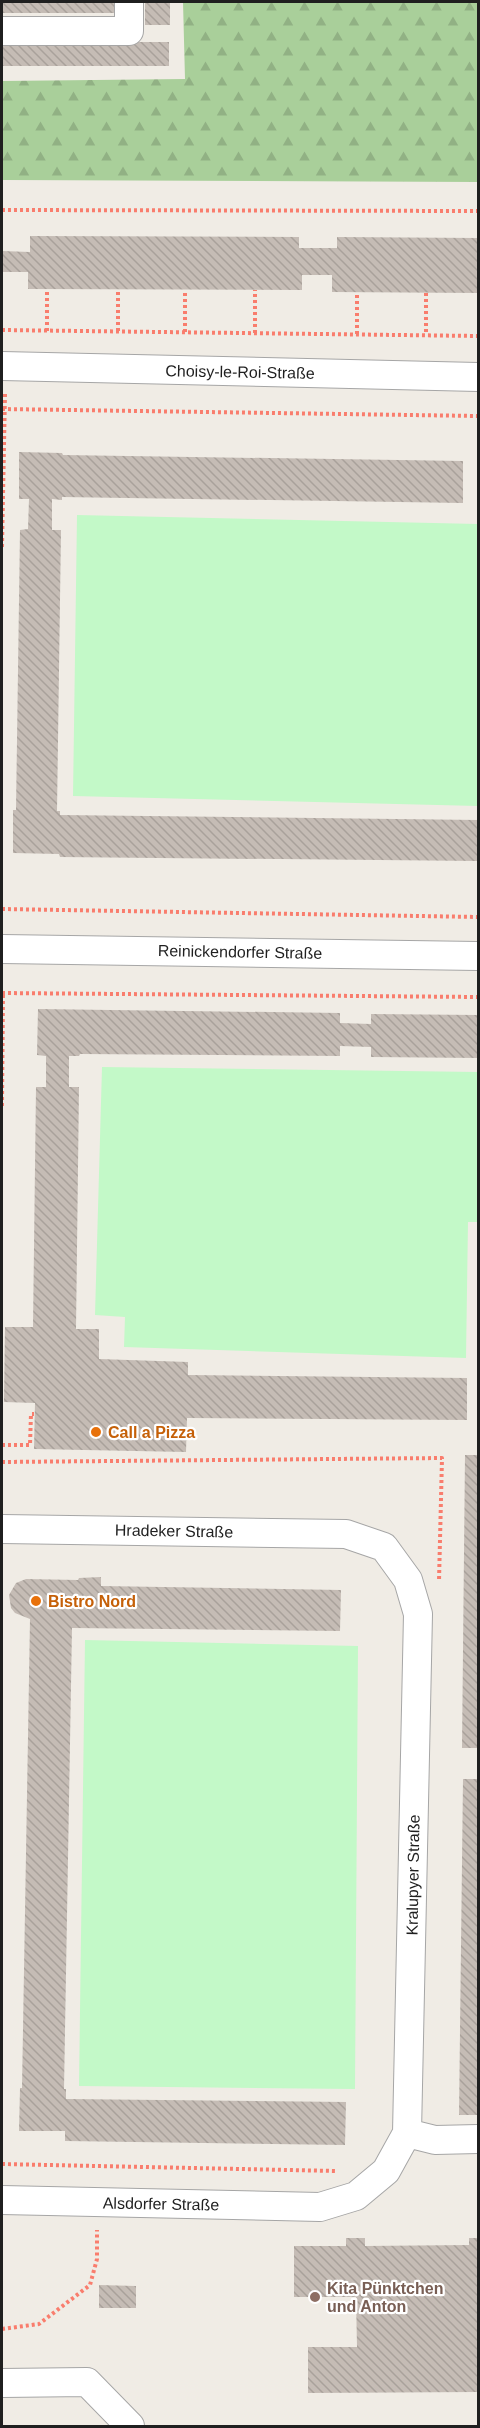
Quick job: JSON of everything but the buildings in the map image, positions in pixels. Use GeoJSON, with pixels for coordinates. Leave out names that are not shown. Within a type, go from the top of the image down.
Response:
{"type":"FeatureCollection","features":[{"type":"Feature","properties":{"kind":"street"},"geometry":{"type":"LineString","coordinates":[[2,31],[129,32],[129,2]]}},
{"type":"Feature","properties":{"kind":"street","name":"Choisy-le-Roi-Straße"},"geometry":{"type":"LineString","coordinates":[[3,366],[478,377]]}},
{"type":"Feature","properties":{"kind":"street","name":"Reinickendorfer Straße"},"geometry":{"type":"LineString","coordinates":[[2,949],[478,956]]}},
{"type":"Feature","properties":{"kind":"street","name":"Hradeker Straße"},"geometry":{"type":"LineString","coordinates":[[2,1529],[346,1534]]}},
{"type":"Feature","properties":{"kind":"street","name":"Kralupyer Straße"},"geometry":{"type":"LineString","coordinates":[[320,2207],[356,2196],[386,2171],[407,2133],[418,1614],[408,1580],[384,1547],[346,1534]]}},
{"type":"Feature","properties":{"kind":"street"},"geometry":{"type":"LineString","coordinates":[[407,2133],[435,2139],[478,2139]]}},
{"type":"Feature","properties":{"kind":"street","name":"Alsdorfer Straße"},"geometry":{"type":"LineString","coordinates":[[2,2200],[320,2207]]}},
{"type":"Feature","properties":{"kind":"street"},"geometry":{"type":"LineString","coordinates":[[2,2383],[87,2382],[130,2427]]}},
{"type":"Feature","properties":{"kind":"path"},"geometry":{"type":"LineString","coordinates":[[2,210],[478,211]]}},
{"type":"Feature","properties":{"kind":"path"},"geometry":{"type":"LineString","coordinates":[[47,289],[47,330]]}},
{"type":"Feature","properties":{"kind":"path"},"geometry":{"type":"LineString","coordinates":[[118,289],[118,331]]}},
{"type":"Feature","properties":{"kind":"path"},"geometry":{"type":"LineString","coordinates":[[185,290],[185,332]]}},
{"type":"Feature","properties":{"kind":"path"},"geometry":{"type":"LineString","coordinates":[[255,290],[255,333]]}},
{"type":"Feature","properties":{"kind":"path"},"geometry":{"type":"LineString","coordinates":[[357,292],[357,334]]}},
{"type":"Feature","properties":{"kind":"path"},"geometry":{"type":"LineString","coordinates":[[426,293],[426,335]]}},
{"type":"Feature","properties":{"kind":"path"},"geometry":{"type":"LineString","coordinates":[[2,330],[478,336]]}},
{"type":"Feature","properties":{"kind":"path"},"geometry":{"type":"LineString","coordinates":[[2,547],[3,366]]}},
{"type":"Feature","properties":{"kind":"path"},"geometry":{"type":"LineString","coordinates":[[3,409],[478,416]]}},
{"type":"Feature","properties":{"kind":"path"},"geometry":{"type":"LineString","coordinates":[[2,909],[478,917]]}},
{"type":"Feature","properties":{"kind":"path"},"geometry":{"type":"LineString","coordinates":[[2,1106],[2,993],[478,997]]}},
{"type":"Feature","properties":{"kind":"path"},"geometry":{"type":"LineString","coordinates":[[2,1445],[30,1445],[31,1414],[34,1414]]}},
{"type":"Feature","properties":{"kind":"path"},"geometry":{"type":"LineString","coordinates":[[2,1462],[442,1458],[439,1588]]}},
{"type":"Feature","properties":{"kind":"path"},"geometry":{"type":"LineString","coordinates":[[2,2164],[338,2170]]}},
{"type":"Feature","properties":{"kind":"path"},"geometry":{"type":"LineString","coordinates":[[2,2329],[39,2324],[90,2285],[97,2259],[98,2166]]}},
{"type":"Feature","properties":{"kind":"green space"},"geometry":{"type":"Polygon","coordinates":[[[183,2],[478,2],[478,182],[2,180],[2,81],[185,79],[183,2]]]}},
{"type":"Feature","properties":{"kind":"green space"},"geometry":{"type":"Polygon","coordinates":[[[77,515],[478,524],[478,806],[73,796],[77,515]]]}},
{"type":"Feature","properties":{"kind":"green space"},"geometry":{"type":"Polygon","coordinates":[[[102,1067],[478,1072],[478,1222],[468,1222],[466,1358],[124,1347],[125,1317],[95,1315],[102,1067]]]}},
{"type":"Feature","properties":{"kind":"green space"},"geometry":{"type":"Polygon","coordinates":[[[85,1640],[358,1646],[355,2089],[79,2086],[85,1640]]]}},
{"type":"Feature","properties":{"kind":"place","name":"Call a Pizza"},"geometry":{"type":"Point","coordinates":[96,1432]}},
{"type":"Feature","properties":{"kind":"place","name":"Bistro Nord"},"geometry":{"type":"Point","coordinates":[36,1601]}},
{"type":"Feature","properties":{"kind":"place","name":"Kita Pünktchen und Anton"},"geometry":{"type":"Point","coordinates":[315,2297]}}]}
